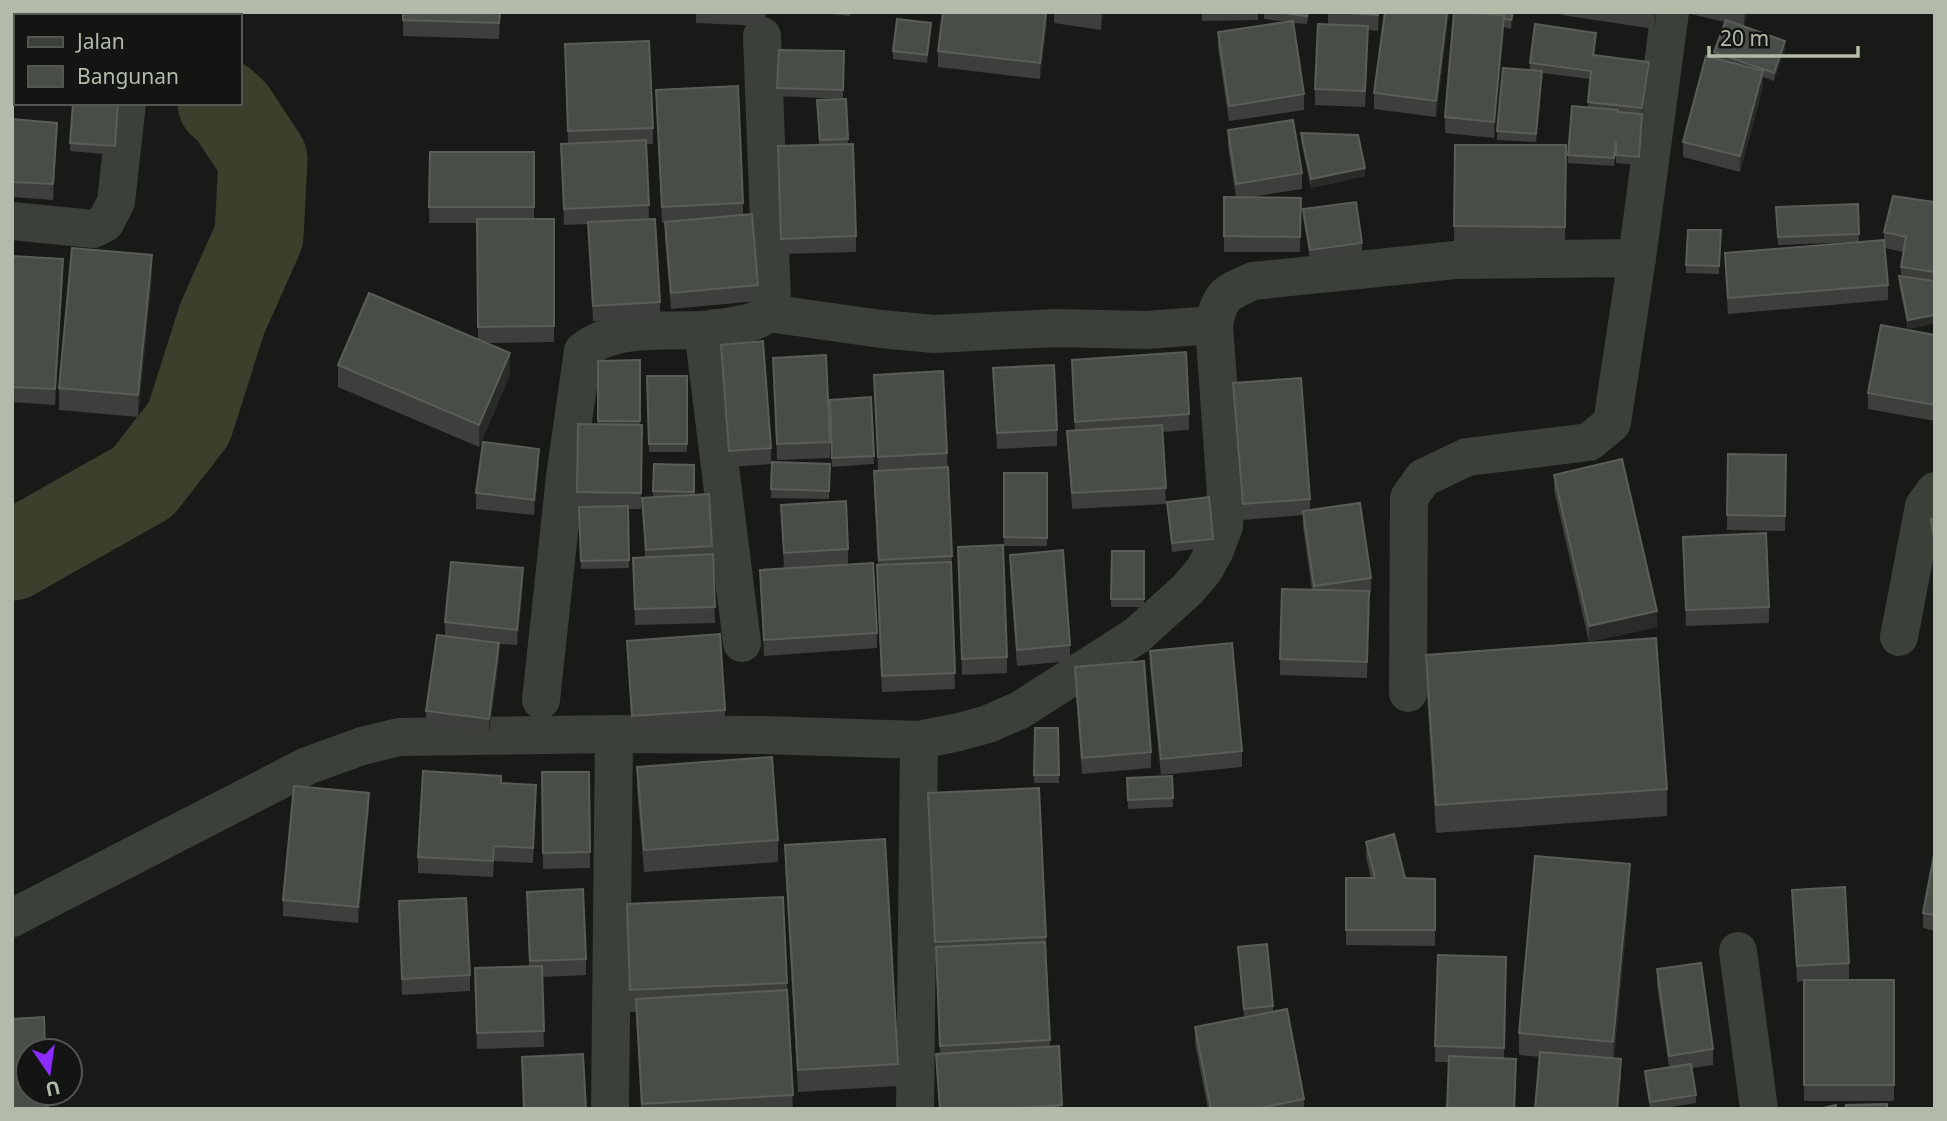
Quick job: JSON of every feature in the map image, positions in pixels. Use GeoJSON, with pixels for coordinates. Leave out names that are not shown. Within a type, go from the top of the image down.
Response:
{"type":"FeatureCollection","features":[{"type":"Feature","properties":{"kind":"street"},"geometry":{"type":"LineString","coordinates":[[1408,693],[1409,498],[1423,478],[1468,457],[1590,442],[1612,423],[1670,12]]}},
{"type":"Feature","properties":{"kind":"street"},"geometry":{"type":"LineString","coordinates":[[541,700],[565,477],[583,351],[594,341],[620,334],[703,330],[749,323],[768,313],[772,300],[772,273],[762,36]]}},
{"type":"Feature","properties":{"kind":"street"},"geometry":{"type":"LineString","coordinates":[[12,221],[93,229],[105,223],[116,202],[127,105]]}},
{"type":"Feature","properties":{"kind":"street"},"geometry":{"type":"LineString","coordinates":[[12,918],[307,766],[362,746],[399,737],[614,734],[919,740],[978,727],[1020,710],[1136,636],[1188,589],[1204,570],[1215,550],[1224,526],[1226,494],[1213,325],[1217,304],[1233,290],[1253,281],[1455,260],[1637,258]]}},
{"type":"Feature","properties":{"kind":"street"},"geometry":{"type":"LineString","coordinates":[[768,313],[934,334],[1055,328],[1146,330],[1213,325]]}},
{"type":"Feature","properties":{"kind":"street"},"geometry":{"type":"LineString","coordinates":[[703,330],[742,643]]}},
{"type":"Feature","properties":{"kind":"street"},"geometry":{"type":"LineString","coordinates":[[1899,637],[1924,506],[1935,491]]}},
{"type":"Feature","properties":{"kind":"street"},"geometry":{"type":"LineString","coordinates":[[610,1109],[614,734]]}},
{"type":"Feature","properties":{"kind":"street"},"geometry":{"type":"LineString","coordinates":[[915,1109],[919,740]]}},
{"type":"Feature","properties":{"kind":"street"},"geometry":{"type":"LineString","coordinates":[[1738,951],[1759,1109]]}},
{"type":"Feature","properties":{"kind":"building"},"geometry":{"type":"Polygon","coordinates":[[[22,12],[82,12],[82,14],[22,12]]]}},
{"type":"Feature","properties":{"kind":"building"},"geometry":{"type":"Polygon","coordinates":[[[403,12],[500,12],[499,23],[403,20],[403,12]]]}},
{"type":"Feature","properties":{"kind":"building"},"geometry":{"type":"Polygon","coordinates":[[[943,12],[1046,12],[1040,63],[938,51],[943,12]]]}},
{"type":"Feature","properties":{"kind":"building"},"geometry":{"type":"Polygon","coordinates":[[[1277,12],[1307,12],[1307,16],[1277,12]]]}},
{"type":"Feature","properties":{"kind":"building"},"geometry":{"type":"Polygon","coordinates":[[[1330,12],[1378,12],[1378,15],[1330,12]]]}},
{"type":"Feature","properties":{"kind":"building"},"geometry":{"type":"Polygon","coordinates":[[[1385,12],[1447,12],[1436,101],[1374,93],[1385,12]]]}},
{"type":"Feature","properties":{"kind":"building"},"geometry":{"type":"Polygon","coordinates":[[[1454,12],[1504,15],[1494,122],[1445,117],[1454,12]]]}},
{"type":"Feature","properties":{"kind":"building"},"geometry":{"type":"Polygon","coordinates":[[[1471,12],[1513,12],[1511,20],[1504,19],[1504,15],[1471,12]]]}},
{"type":"Feature","properties":{"kind":"building"},"geometry":{"type":"Polygon","coordinates":[[[897,19],[931,23],[927,55],[893,51],[897,19]]]}},
{"type":"Feature","properties":{"kind":"building"},"geometry":{"type":"Polygon","coordinates":[[[1726,20],[1785,41],[1774,73],[1714,52],[1726,20]]]}},
{"type":"Feature","properties":{"kind":"building"},"geometry":{"type":"Polygon","coordinates":[[[1293,21],[1304,94],[1229,106],[1218,32],[1293,21]]]}},
{"type":"Feature","properties":{"kind":"building"},"geometry":{"type":"Polygon","coordinates":[[[1318,24],[1368,26],[1365,91],[1315,89],[1318,24]]]}},
{"type":"Feature","properties":{"kind":"building"},"geometry":{"type":"Polygon","coordinates":[[[1535,24],[1596,33],[1593,55],[1649,62],[1642,108],[1588,102],[1591,71],[1530,63],[1535,24]]]}},
{"type":"Feature","properties":{"kind":"building"},"geometry":{"type":"Polygon","coordinates":[[[649,41],[653,128],[568,131],[565,44],[649,41]]]}},
{"type":"Feature","properties":{"kind":"building"},"geometry":{"type":"Polygon","coordinates":[[[779,50],[844,51],[843,90],[777,88],[779,50]]]}},
{"type":"Feature","properties":{"kind":"building"},"geometry":{"type":"Polygon","coordinates":[[[1706,56],[1763,71],[1740,156],[1683,142],[1706,56]]]}},
{"type":"Feature","properties":{"kind":"building"},"geometry":{"type":"Polygon","coordinates":[[[1503,68],[1542,71],[1536,134],[1497,131],[1503,68]]]}},
{"type":"Feature","properties":{"kind":"building"},"geometry":{"type":"Polygon","coordinates":[[[738,86],[743,203],[662,207],[656,90],[738,86]]]}},
{"type":"Feature","properties":{"kind":"building"},"geometry":{"type":"Polygon","coordinates":[[[846,99],[848,139],[820,140],[817,100],[846,99]]]}},
{"type":"Feature","properties":{"kind":"building"},"geometry":{"type":"Polygon","coordinates":[[[73,105],[118,105],[115,146],[70,143],[73,105]]]}},
{"type":"Feature","properties":{"kind":"building"},"geometry":{"type":"Polygon","coordinates":[[[1572,106],[1642,114],[1639,157],[1616,155],[1616,142],[1614,158],[1568,155],[1572,106]]]}},
{"type":"Feature","properties":{"kind":"building"},"geometry":{"type":"Polygon","coordinates":[[[12,119],[57,123],[53,184],[12,182],[12,119]]]}},
{"type":"Feature","properties":{"kind":"building"},"geometry":{"type":"Polygon","coordinates":[[[1293,120],[1302,173],[1236,184],[1228,130],[1293,120]]]}},
{"type":"Feature","properties":{"kind":"building"},"geometry":{"type":"Polygon","coordinates":[[[1301,133],[1358,135],[1365,168],[1311,179],[1301,133]]]}},
{"type":"Feature","properties":{"kind":"building"},"geometry":{"type":"Polygon","coordinates":[[[646,140],[649,205],[564,209],[561,144],[646,140]]]}},
{"type":"Feature","properties":{"kind":"building"},"geometry":{"type":"Polygon","coordinates":[[[853,144],[856,236],[781,239],[778,146],[853,144]]]}},
{"type":"Feature","properties":{"kind":"building"},"geometry":{"type":"Polygon","coordinates":[[[1455,145],[1566,145],[1565,227],[1454,226],[1455,145]]]}},
{"type":"Feature","properties":{"kind":"building"},"geometry":{"type":"Polygon","coordinates":[[[430,152],[534,152],[534,207],[429,207],[430,152]]]}},
{"type":"Feature","properties":{"kind":"building"},"geometry":{"type":"Polygon","coordinates":[[[1893,196],[1935,202],[1935,272],[1901,267],[1906,237],[1884,232],[1893,196]]]}},
{"type":"Feature","properties":{"kind":"building"},"geometry":{"type":"Polygon","coordinates":[[[1224,197],[1301,198],[1300,237],[1224,236],[1224,197]]]}},
{"type":"Feature","properties":{"kind":"building"},"geometry":{"type":"Polygon","coordinates":[[[1356,202],[1362,243],[1310,250],[1303,209],[1356,202]]]}},
{"type":"Feature","properties":{"kind":"building"},"geometry":{"type":"Polygon","coordinates":[[[1858,204],[1859,234],[1778,237],[1776,207],[1858,204]]]}},
{"type":"Feature","properties":{"kind":"building"},"geometry":{"type":"Polygon","coordinates":[[[752,214],[758,285],[671,293],[665,222],[752,214]]]}},
{"type":"Feature","properties":{"kind":"building"},"geometry":{"type":"Polygon","coordinates":[[[477,219],[554,219],[554,326],[478,327],[477,219]]]}},
{"type":"Feature","properties":{"kind":"building"},"geometry":{"type":"Polygon","coordinates":[[[655,219],[660,302],[593,306],[588,222],[655,219]]]}},
{"type":"Feature","properties":{"kind":"building"},"geometry":{"type":"Polygon","coordinates":[[[1688,230],[1721,230],[1719,266],[1686,265],[1688,230]]]}},
{"type":"Feature","properties":{"kind":"building"},"geometry":{"type":"Polygon","coordinates":[[[1884,240],[1888,285],[1728,298],[1725,253],[1884,240]]]}},
{"type":"Feature","properties":{"kind":"building"},"geometry":{"type":"Polygon","coordinates":[[[72,248],[152,255],[138,395],[59,388],[72,248]]]}},
{"type":"Feature","properties":{"kind":"building"},"geometry":{"type":"Polygon","coordinates":[[[12,256],[63,259],[55,389],[12,387],[12,256]]]}},
{"type":"Feature","properties":{"kind":"building"},"geometry":{"type":"Polygon","coordinates":[[[1899,276],[1935,281],[1935,315],[1908,320],[1899,276]]]}},
{"type":"Feature","properties":{"kind":"building"},"geometry":{"type":"Polygon","coordinates":[[[369,293],[510,353],[479,425],[338,365],[369,293]]]}},
{"type":"Feature","properties":{"kind":"building"},"geometry":{"type":"Polygon","coordinates":[[[1881,325],[1935,335],[1935,405],[1868,393],[1881,325]]]}},
{"type":"Feature","properties":{"kind":"building"},"geometry":{"type":"Polygon","coordinates":[[[763,341],[771,448],[729,451],[721,345],[763,341]]]}},
{"type":"Feature","properties":{"kind":"building"},"geometry":{"type":"Polygon","coordinates":[[[1186,352],[1189,414],[1075,422],[1072,360],[1186,352]]]}},
{"type":"Feature","properties":{"kind":"building"},"geometry":{"type":"Polygon","coordinates":[[[826,355],[830,442],[777,444],[773,358],[826,355]]]}},
{"type":"Feature","properties":{"kind":"building"},"geometry":{"type":"Polygon","coordinates":[[[640,360],[640,421],[598,421],[598,361],[640,360]]]}},
{"type":"Feature","properties":{"kind":"building"},"geometry":{"type":"Polygon","coordinates":[[[1054,365],[1057,430],[997,433],[993,368],[1054,365]]]}},
{"type":"Feature","properties":{"kind":"building"},"geometry":{"type":"Polygon","coordinates":[[[943,371],[947,453],[878,457],[874,375],[943,371]]]}},
{"type":"Feature","properties":{"kind":"building"},"geometry":{"type":"Polygon","coordinates":[[[647,376],[687,376],[687,444],[649,444],[647,376]]]}},
{"type":"Feature","properties":{"kind":"building"},"geometry":{"type":"Polygon","coordinates":[[[1301,378],[1310,499],[1243,504],[1233,383],[1301,378]]]}},
{"type":"Feature","properties":{"kind":"building"},"geometry":{"type":"Polygon","coordinates":[[[871,397],[874,456],[832,458],[830,400],[871,397]]]}},
{"type":"Feature","properties":{"kind":"building"},"geometry":{"type":"Polygon","coordinates":[[[578,424],[642,425],[641,493],[577,492],[578,424]]]}},
{"type":"Feature","properties":{"kind":"building"},"geometry":{"type":"Polygon","coordinates":[[[1162,425],[1166,488],[1072,493],[1067,431],[1162,425]]]}},
{"type":"Feature","properties":{"kind":"building"},"geometry":{"type":"Polygon","coordinates":[[[483,442],[539,449],[534,500],[476,493],[483,442]]]}},
{"type":"Feature","properties":{"kind":"building"},"geometry":{"type":"Polygon","coordinates":[[[1728,454],[1786,455],[1785,516],[1727,515],[1728,454]]]}},
{"type":"Feature","properties":{"kind":"building"},"geometry":{"type":"Polygon","coordinates":[[[1622,459],[1657,611],[1589,626],[1554,475],[1622,459]]]}},
{"type":"Feature","properties":{"kind":"building"},"geometry":{"type":"Polygon","coordinates":[[[772,462],[830,464],[829,491],[771,489],[772,462]]]}},
{"type":"Feature","properties":{"kind":"building"},"geometry":{"type":"Polygon","coordinates":[[[654,464],[694,465],[694,492],[653,491],[654,464]]]}},
{"type":"Feature","properties":{"kind":"building"},"geometry":{"type":"Polygon","coordinates":[[[948,467],[952,556],[879,560],[874,471],[948,467]]]}},
{"type":"Feature","properties":{"kind":"building"},"geometry":{"type":"Polygon","coordinates":[[[1004,473],[1047,473],[1047,538],[1004,537],[1004,473]]]}},
{"type":"Feature","properties":{"kind":"building"},"geometry":{"type":"Polygon","coordinates":[[[709,494],[712,546],[646,550],[642,498],[709,494]]]}},
{"type":"Feature","properties":{"kind":"building"},"geometry":{"type":"Polygon","coordinates":[[[1209,497],[1213,539],[1172,543],[1167,502],[1209,497]]]}},
{"type":"Feature","properties":{"kind":"building"},"geometry":{"type":"Polygon","coordinates":[[[846,501],[848,549],[784,553],[781,505],[846,501]]]}},
{"type":"Feature","properties":{"kind":"building"},"geometry":{"type":"Polygon","coordinates":[[[1360,503],[1371,578],[1314,586],[1303,511],[1360,503]]]}},
{"type":"Feature","properties":{"kind":"building"},"geometry":{"type":"Polygon","coordinates":[[[628,506],[629,560],[581,561],[579,507],[628,506]]]}},
{"type":"Feature","properties":{"kind":"building"},"geometry":{"type":"Polygon","coordinates":[[[1935,518],[1935,544],[1931,519],[1935,518]]]}},
{"type":"Feature","properties":{"kind":"building"},"geometry":{"type":"Polygon","coordinates":[[[1766,533],[1769,607],[1686,610],[1683,537],[1766,533]]]}},
{"type":"Feature","properties":{"kind":"building"},"geometry":{"type":"Polygon","coordinates":[[[1003,545],[1007,657],[962,659],[958,547],[1003,545]]]}},
{"type":"Feature","properties":{"kind":"building"},"geometry":{"type":"Polygon","coordinates":[[[1063,550],[1070,645],[1017,650],[1010,555],[1063,550]]]}},
{"type":"Feature","properties":{"kind":"building"},"geometry":{"type":"Polygon","coordinates":[[[1112,551],[1144,551],[1144,599],[1111,599],[1112,551]]]}},
{"type":"Feature","properties":{"kind":"building"},"geometry":{"type":"Polygon","coordinates":[[[713,554],[715,607],[635,609],[633,558],[713,554]]]}},
{"type":"Feature","properties":{"kind":"building"},"geometry":{"type":"Polygon","coordinates":[[[451,562],[523,568],[517,630],[445,622],[451,562]]]}},
{"type":"Feature","properties":{"kind":"building"},"geometry":{"type":"Polygon","coordinates":[[[951,562],[955,673],[882,676],[877,565],[951,562]]]}},
{"type":"Feature","properties":{"kind":"building"},"geometry":{"type":"Polygon","coordinates":[[[873,563],[877,633],[764,640],[760,570],[873,563]]]}},
{"type":"Feature","properties":{"kind":"building"},"geometry":{"type":"Polygon","coordinates":[[[1282,589],[1369,591],[1367,662],[1280,659],[1282,589]]]}},
{"type":"Feature","properties":{"kind":"building"},"geometry":{"type":"Polygon","coordinates":[[[720,634],[725,710],[632,716],[627,641],[720,634]]]}},
{"type":"Feature","properties":{"kind":"building"},"geometry":{"type":"Polygon","coordinates":[[[437,635],[499,643],[489,719],[426,711],[437,635]]]}},
{"type":"Feature","properties":{"kind":"building"},"geometry":{"type":"Polygon","coordinates":[[[1656,638],[1667,789],[1436,805],[1426,655],[1656,638]]]}},
{"type":"Feature","properties":{"kind":"building"},"geometry":{"type":"Polygon","coordinates":[[[1232,643],[1242,751],[1161,759],[1150,651],[1232,643]]]}},
{"type":"Feature","properties":{"kind":"building"},"geometry":{"type":"Polygon","coordinates":[[[1144,661],[1151,752],[1082,758],[1075,667],[1144,661]]]}},
{"type":"Feature","properties":{"kind":"building"},"geometry":{"type":"Polygon","coordinates":[[[1035,728],[1058,728],[1059,775],[1034,775],[1035,728]]]}},
{"type":"Feature","properties":{"kind":"building"},"geometry":{"type":"Polygon","coordinates":[[[772,757],[778,840],[644,850],[637,767],[772,757]]]}},
{"type":"Feature","properties":{"kind":"building"},"geometry":{"type":"Polygon","coordinates":[[[423,771],[501,776],[501,783],[536,785],[533,848],[494,846],[493,861],[418,857],[423,771]]]}},
{"type":"Feature","properties":{"kind":"building"},"geometry":{"type":"Polygon","coordinates":[[[542,772],[589,772],[590,852],[543,853],[542,772]]]}},
{"type":"Feature","properties":{"kind":"building"},"geometry":{"type":"Polygon","coordinates":[[[1172,776],[1173,798],[1128,800],[1127,778],[1172,776]]]}},
{"type":"Feature","properties":{"kind":"building"},"geometry":{"type":"Polygon","coordinates":[[[294,786],[369,793],[358,907],[283,900],[294,786]]]}},
{"type":"Feature","properties":{"kind":"building"},"geometry":{"type":"Polygon","coordinates":[[[1039,788],[1046,937],[935,942],[928,793],[1039,788]]]}},
{"type":"Feature","properties":{"kind":"building"},"geometry":{"type":"Polygon","coordinates":[[[1394,834],[1405,878],[1435,879],[1435,930],[1346,930],[1346,878],[1375,878],[1366,842],[1394,834]]]}},
{"type":"Feature","properties":{"kind":"building"},"geometry":{"type":"Polygon","coordinates":[[[885,839],[898,1064],[798,1070],[785,845],[885,839]]]}},
{"type":"Feature","properties":{"kind":"building"},"geometry":{"type":"Polygon","coordinates":[[[1935,850],[1935,915],[1923,913],[1935,850]]]}},
{"type":"Feature","properties":{"kind":"building"},"geometry":{"type":"Polygon","coordinates":[[[1535,856],[1630,864],[1613,1042],[1519,1033],[1535,856]]]}},
{"type":"Feature","properties":{"kind":"building"},"geometry":{"type":"Polygon","coordinates":[[[1845,887],[1849,963],[1797,966],[1792,890],[1845,887]]]}},
{"type":"Feature","properties":{"kind":"building"},"geometry":{"type":"Polygon","coordinates":[[[583,889],[586,959],[530,961],[527,892],[583,889]]]}},
{"type":"Feature","properties":{"kind":"building"},"geometry":{"type":"Polygon","coordinates":[[[783,897],[787,983],[630,990],[627,904],[783,897]]]}},
{"type":"Feature","properties":{"kind":"building"},"geometry":{"type":"Polygon","coordinates":[[[466,898],[470,975],[402,979],[399,901],[466,898]]]}},
{"type":"Feature","properties":{"kind":"building"},"geometry":{"type":"Polygon","coordinates":[[[1045,942],[1050,1040],[940,1046],[936,947],[1045,942]]]}},
{"type":"Feature","properties":{"kind":"building"},"geometry":{"type":"Polygon","coordinates":[[[1267,944],[1273,1006],[1244,1009],[1238,947],[1267,944]]]}},
{"type":"Feature","properties":{"kind":"building"},"geometry":{"type":"Polygon","coordinates":[[[1438,955],[1506,957],[1504,1048],[1435,1046],[1438,955]]]}},
{"type":"Feature","properties":{"kind":"building"},"geometry":{"type":"Polygon","coordinates":[[[1701,963],[1713,1049],[1669,1056],[1657,969],[1701,963]]]}},
{"type":"Feature","properties":{"kind":"building"},"geometry":{"type":"Polygon","coordinates":[[[542,966],[544,1031],[477,1033],[475,968],[542,966]]]}},
{"type":"Feature","properties":{"kind":"building"},"geometry":{"type":"Polygon","coordinates":[[[1804,980],[1894,980],[1894,1085],[1804,1085],[1804,980]]]}},
{"type":"Feature","properties":{"kind":"building"},"geometry":{"type":"Polygon","coordinates":[[[787,990],[793,1095],[642,1104],[636,999],[787,990]]]}},
{"type":"Feature","properties":{"kind":"building"},"geometry":{"type":"Polygon","coordinates":[[[1287,1009],[1304,1099],[1255,1109],[1211,1109],[1195,1027],[1287,1009]]]}},
{"type":"Feature","properties":{"kind":"building"},"geometry":{"type":"Polygon","coordinates":[[[44,1017],[45,1037],[14,1037],[14,1107],[48,1109],[12,1109],[12,1019],[44,1017]]]}},
{"type":"Feature","properties":{"kind":"building"},"geometry":{"type":"Polygon","coordinates":[[[1059,1046],[1062,1105],[1005,1109],[940,1109],[936,1054],[1059,1046]]]}},
{"type":"Feature","properties":{"kind":"building"},"geometry":{"type":"Polygon","coordinates":[[[1540,1052],[1621,1059],[1617,1109],[1535,1109],[1540,1052]]]}},
{"type":"Feature","properties":{"kind":"building"},"geometry":{"type":"Polygon","coordinates":[[[583,1054],[586,1109],[524,1109],[522,1057],[583,1054]]]}},
{"type":"Feature","properties":{"kind":"building"},"geometry":{"type":"Polygon","coordinates":[[[1449,1056],[1516,1059],[1514,1109],[1447,1109],[1449,1056]]]}},
{"type":"Feature","properties":{"kind":"building"},"geometry":{"type":"Polygon","coordinates":[[[1691,1064],[1696,1095],[1650,1102],[1645,1071],[1691,1064]]]}},
{"type":"Feature","properties":{"kind":"building"},"geometry":{"type":"Polygon","coordinates":[[[1887,1104],[1887,1109],[1846,1109],[1846,1105],[1887,1104]]]}},
{"type":"Feature","properties":{"kind":"building"},"geometry":{"type":"Polygon","coordinates":[[[1836,1105],[1836,1109],[1819,1109],[1836,1105]]]}},
{"type":"Feature","properties":{"kind":"building"},"geometry":{"type":"Polygon","coordinates":[[[1055,1107],[1055,1109],[1015,1109],[1055,1107]]]}},
{"type":"Feature","properties":{"kind":"waterway"},"geometry":{"type":"LineString","coordinates":[[12,556],[143,482],[189,423],[222,319],[259,236],[263,159],[232,112],[224,105]]}}]}
